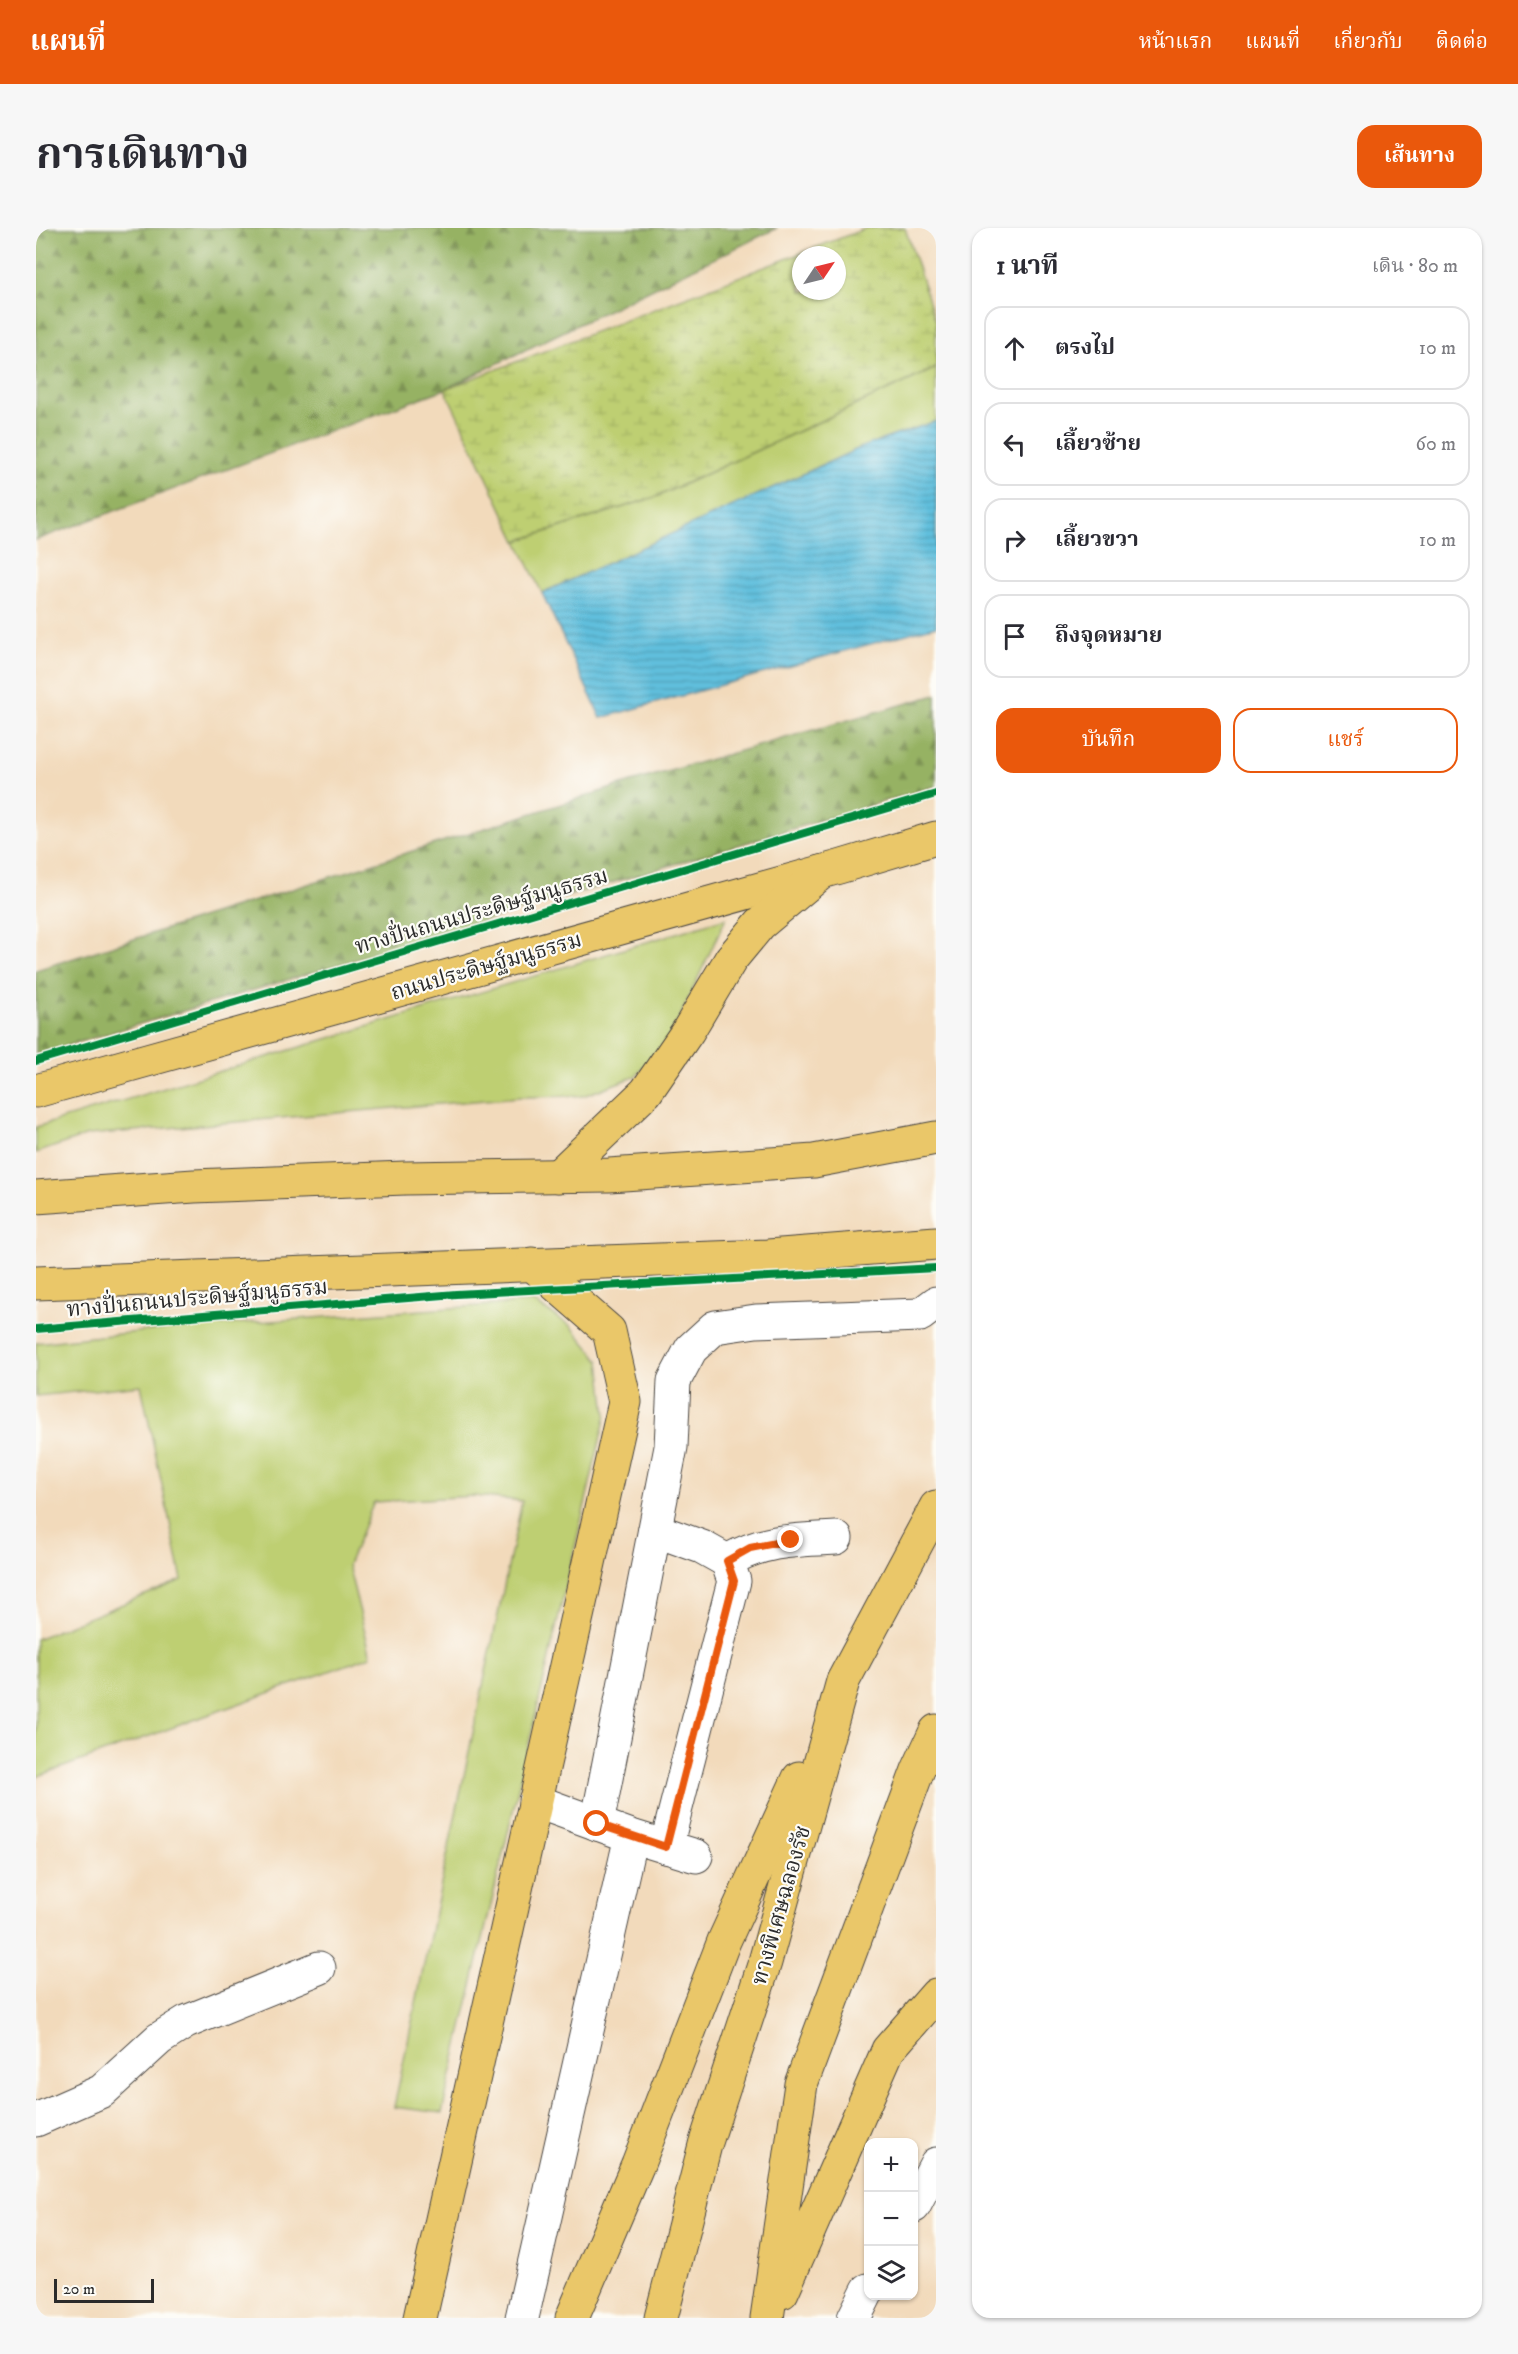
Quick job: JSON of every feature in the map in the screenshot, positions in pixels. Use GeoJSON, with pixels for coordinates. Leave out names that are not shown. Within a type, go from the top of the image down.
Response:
{"type":"FeatureCollection","features":[{"type":"Feature","properties":{"kind":"main road","name":"ถนนประดิษฐ์มนูธรรม"},"geometry":{"type":"LineString","coordinates":[[36,1091],[822,872],[936,837]]}},
{"type":"Feature","properties":{"kind":"main road"},"geometry":{"type":"LineString","coordinates":[[558,1176],[646,1092],[688,1031],[731,958],[760,924],[822,872]]}},
{"type":"Feature","properties":{"kind":"main road"},"geometry":{"type":"LineString","coordinates":[[36,1197],[241,1184],[609,1175],[814,1161],[936,1138]]}},
{"type":"Feature","properties":{"kind":"main road"},"geometry":{"type":"LineString","coordinates":[[36,1283],[768,1256],[936,1243]]}},
{"type":"Feature","properties":{"kind":"main road"},"geometry":{"type":"LineString","coordinates":[[420,2318],[625,1402],[609,1331],[532,1264]]}},
{"type":"Feature","properties":{"kind":"main road","name":"ทางพิเศษฉลองรัช"},"geometry":{"type":"LineString","coordinates":[[661,2318],[705,2145],[765,1962],[843,1681],[936,1507]]}},
{"type":"Feature","properties":{"kind":"main road"},"geometry":{"type":"LineString","coordinates":[[572,2318],[638,2164],[724,1941],[843,1681]]}},
{"type":"Feature","properties":{"kind":"main road"},"geometry":{"type":"LineString","coordinates":[[769,2318],[801,2084],[918,1770],[936,1731]]}},
{"type":"Feature","properties":{"kind":"main road"},"geometry":{"type":"LineString","coordinates":[[769,2318],[888,2050],[936,1995]]}},
{"type":"Feature","properties":{"kind":"lane"},"geometry":{"type":"LineString","coordinates":[[597,1824],[671,1448],[674,1381],[691,1349],[715,1328],[756,1322],[920,1314],[936,1303]]}},
{"type":"Feature","properties":{"kind":"lane"},"geometry":{"type":"LineString","coordinates":[[535,1801],[681,1852],[734,1581],[727,1561],[702,1547],[655,1530]]}},
{"type":"Feature","properties":{"kind":"lane"},"geometry":{"type":"LineString","coordinates":[[727,1561],[750,1548],[791,1540],[836,1538]]}},
{"type":"Feature","properties":{"kind":"lane"},"geometry":{"type":"LineString","coordinates":[[522,2318],[631,1836]]}},
{"type":"Feature","properties":{"kind":"lane"},"geometry":{"type":"LineString","coordinates":[[36,2120],[102,2091],[159,2040],[186,2022],[319,1968]]}},
{"type":"Feature","properties":{"kind":"lane"},"geometry":{"type":"LineString","coordinates":[[918,2198],[936,2164]]}},
{"type":"Feature","properties":{"kind":"lane"},"geometry":{"type":"LineString","coordinates":[[854,2318],[864,2298]]}},
{"type":"Feature","properties":{"kind":"green space"},"geometry":{"type":"Polygon","coordinates":[[[36,228],[777,228],[445,389],[36,540],[36,228]]]}},
{"type":"Feature","properties":{"kind":"green space"},"geometry":{"type":"Polygon","coordinates":[[[867,228],[905,228],[936,322],[936,368],[658,496],[517,541],[445,389],[792,257],[792,300],[846,300],[846,246],[820,246],[867,228]]]}},
{"type":"Feature","properties":{"kind":"green space"},"geometry":{"type":"Polygon","coordinates":[[[936,368],[936,421],[862,447],[542,593],[517,541],[658,496],[936,368]]]}},
{"type":"Feature","properties":{"kind":"green space"},"geometry":{"type":"Polygon","coordinates":[[[936,695],[936,786],[36,1055],[36,970],[631,782],[936,695]]]}},
{"type":"Feature","properties":{"kind":"green space"},"geometry":{"type":"Polygon","coordinates":[[[726,918],[669,1040],[636,1076],[583,1096],[519,1097],[88,1135],[36,1153],[36,1127],[726,918]]]}},
{"type":"Feature","properties":{"kind":"green space"},"geometry":{"type":"Polygon","coordinates":[[[533,1302],[571,1326],[600,1361],[606,1415],[442,2113],[394,2107],[522,1501],[474,1496],[374,1502],[348,1565],[371,1656],[36,1777],[36,1639],[182,1580],[141,1385],[36,1396],[36,1343],[175,1328],[533,1302]]]}},
{"type":"Feature","properties":{"kind":"water"},"geometry":{"type":"Polygon","coordinates":[[[936,421],[936,626],[601,718],[542,593],[862,447],[936,421]]]}},
{"type":"Feature","properties":{"kind":"cycle path","name":"ทางปั่นถนนประดิษฐ์มนูธรรม"},"geometry":{"type":"LineString","coordinates":[[36,1061],[936,794]]}},
{"type":"Feature","properties":{"kind":"cycle path","name":"ทางปั่นถนนประดิษฐ์มนูธรรม"},"geometry":{"type":"LineString","coordinates":[[36,1329],[456,1294],[936,1268]]}},
{"type":"Feature","properties":{"kind":"route"},"geometry":{"type":"LineString","coordinates":[[597,1824],[666,1847],[734,1581],[727,1561],[750,1548],[791,1540]]}}]}
